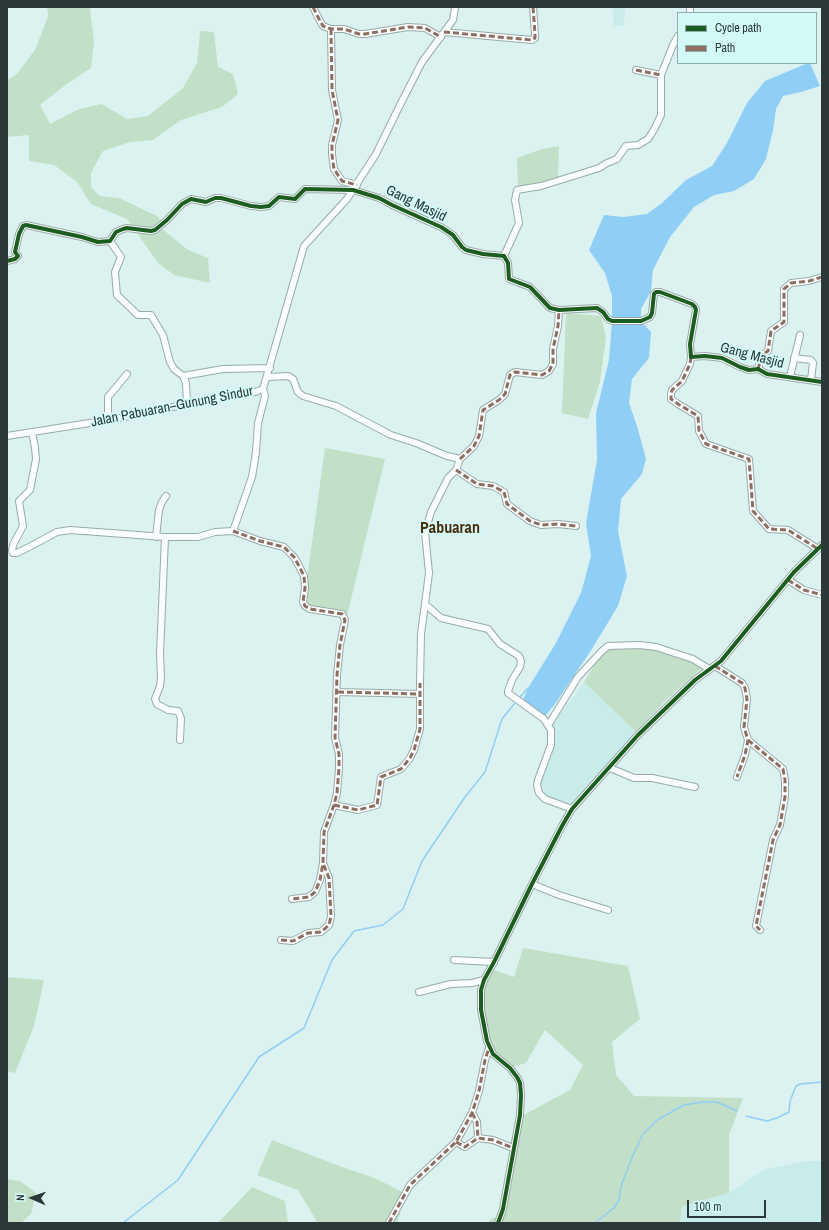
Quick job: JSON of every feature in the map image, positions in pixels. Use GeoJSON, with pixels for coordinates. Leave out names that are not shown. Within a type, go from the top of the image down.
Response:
{"type":"FeatureCollection","features":[{"type":"Feature","properties":{"kind":"street"},"geometry":{"type":"LineString","coordinates":[[313,7],[320,21],[325,27],[359,34],[408,26],[425,28],[442,34],[532,40],[535,38],[533,7]]}},
{"type":"Feature","properties":{"kind":"street","name":"Jalan Pabuaran–Gunung Sindur"},"geometry":{"type":"LineString","coordinates":[[7,436],[110,420],[255,392],[263,389],[304,246],[347,199],[357,185],[383,142],[401,102],[422,62],[453,20],[455,7]]}},
{"type":"Feature","properties":{"kind":"street"},"geometry":{"type":"LineString","coordinates":[[331,29],[332,90],[338,120],[332,145],[334,169],[342,181],[357,185]]}},
{"type":"Feature","properties":{"kind":"street"},"geometry":{"type":"LineString","coordinates":[[498,1223],[503,1209],[520,1115],[520,1083],[510,1068],[493,1054],[489,1048],[481,1010],[481,990],[484,980],[532,884],[572,809],[638,735],[695,680],[721,661],[788,580],[820,547],[788,530],[768,529],[754,511],[749,459],[706,444],[698,431],[698,416],[671,399],[672,390],[682,381],[690,364],[690,344],[696,310],[692,304],[660,292],[656,292],[654,294],[652,313],[650,317],[641,321],[612,320],[608,319],[603,312],[597,308],[559,310],[550,308],[530,287],[509,279],[508,263],[504,256],[518,223],[515,200],[517,190],[541,186],[599,168],[617,159],[626,146],[642,144],[648,139],[661,115],[661,75],[672,44],[677,37]]}},
{"type":"Feature","properties":{"kind":"street"},"geometry":{"type":"LineString","coordinates":[[636,70],[661,75]]}},
{"type":"Feature","properties":{"kind":"street","name":"Gang Masjid"},"geometry":{"type":"LineString","coordinates":[[110,241],[116,232],[123,228],[151,231],[155,230],[182,204],[191,199],[206,202],[215,198],[221,198],[261,208],[269,206],[279,197],[295,199],[305,189],[353,190],[379,198],[441,227],[453,236],[466,250],[483,254],[504,256]]}},
{"type":"Feature","properties":{"kind":"street"},"geometry":{"type":"LineString","coordinates":[[7,261],[18,256],[15,252],[19,234],[23,226],[26,225],[98,242],[110,241],[121,257],[115,272],[117,295],[138,315],[151,316],[163,335],[170,362],[174,369],[183,376],[186,383],[187,404]]}},
{"type":"Feature","properties":{"kind":"street"},"geometry":{"type":"LineString","coordinates":[[758,369],[762,355],[768,351],[771,331],[784,322],[784,289],[791,283],[810,281],[822,277]]}},
{"type":"Feature","properties":{"kind":"street"},"geometry":{"type":"LineString","coordinates":[[334,805],[358,810],[377,805],[381,777],[401,769],[410,758],[414,750],[420,729],[421,634],[428,573],[425,532],[431,512],[448,478],[456,470],[460,458],[474,446],[478,436],[482,410],[499,400],[505,394],[510,376],[515,372],[542,375],[549,371],[553,364],[553,349],[558,326],[559,310]]}},
{"type":"Feature","properties":{"kind":"street"},"geometry":{"type":"LineString","coordinates":[[790,377],[800,335]]}},
{"type":"Feature","properties":{"kind":"street","name":"Gang Masjid"},"geometry":{"type":"LineString","coordinates":[[691,357],[705,356],[722,358],[749,370],[758,369],[767,374],[822,382]]}},
{"type":"Feature","properties":{"kind":"street"},"geometry":{"type":"LineString","coordinates":[[794,358],[811,360],[813,363],[811,380]]}},
{"type":"Feature","properties":{"kind":"street"},"geometry":{"type":"LineString","coordinates":[[183,376],[223,369],[270,368]]}},
{"type":"Feature","properties":{"kind":"street"},"geometry":{"type":"LineString","coordinates":[[110,420],[108,411],[108,397],[126,374]]}},
{"type":"Feature","properties":{"kind":"street"},"geometry":{"type":"LineString","coordinates":[[267,377],[288,376],[293,379],[298,392],[303,396],[336,406],[391,435],[416,443],[447,456],[460,458]]}},
{"type":"Feature","properties":{"kind":"street"},"geometry":{"type":"LineString","coordinates":[[233,530],[252,477],[256,452],[258,423],[265,396],[263,389]]}},
{"type":"Feature","properties":{"kind":"street"},"geometry":{"type":"LineString","coordinates":[[7,556],[12,551],[17,536],[23,526],[19,501],[30,490],[36,459],[32,432]]}},
{"type":"Feature","properties":{"kind":"street"},"geometry":{"type":"LineString","coordinates":[[456,470],[477,484],[494,486],[504,492],[507,504],[530,521],[540,525],[558,524],[576,526]]}},
{"type":"Feature","properties":{"kind":"street"},"geometry":{"type":"LineString","coordinates":[[156,537],[160,510],[162,502],[166,496]]}},
{"type":"Feature","properties":{"kind":"street"},"geometry":{"type":"LineString","coordinates":[[12,551],[17,553],[57,532],[70,530],[165,538],[198,537],[215,532],[233,530],[260,541],[284,547],[294,558],[304,576],[305,588],[303,602],[305,606],[310,609],[338,613],[344,616],[346,620],[340,645],[336,738],[339,754],[339,768],[334,805],[324,832],[323,863],[320,880],[315,892],[309,897],[292,899]]}},
{"type":"Feature","properties":{"kind":"street"},"geometry":{"type":"LineString","coordinates":[[165,538],[160,654],[161,677],[160,686],[155,698],[157,704],[168,710],[178,711],[181,718],[180,740]]}},
{"type":"Feature","properties":{"kind":"street"},"geometry":{"type":"LineString","coordinates":[[788,580],[804,590],[822,595]]}},
{"type":"Feature","properties":{"kind":"street"},"geometry":{"type":"LineString","coordinates":[[425,604],[441,618],[488,629],[500,644],[519,656],[521,660],[520,666],[512,680],[508,693],[544,719],[549,724],[551,730],[551,745],[537,785],[539,793],[545,799],[572,809]]}},
{"type":"Feature","properties":{"kind":"street"},"geometry":{"type":"LineString","coordinates":[[549,724],[578,677],[608,646],[640,645],[656,647],[694,659],[742,683],[745,688],[747,699],[744,727],[748,740],[746,755],[737,777]]}},
{"type":"Feature","properties":{"kind":"street"},"geometry":{"type":"LineString","coordinates":[[338,692],[420,694]]}},
{"type":"Feature","properties":{"kind":"street"},"geometry":{"type":"LineString","coordinates":[[748,740],[783,769],[785,780],[785,797],[780,825],[773,840],[756,926],[760,930]]}},
{"type":"Feature","properties":{"kind":"street"},"geometry":{"type":"LineString","coordinates":[[610,768],[634,778],[652,778],[695,786]]}},
{"type":"Feature","properties":{"kind":"street"},"geometry":{"type":"LineString","coordinates":[[281,940],[293,941],[308,933],[321,932],[329,925],[331,916],[329,878],[323,863]]}},
{"type":"Feature","properties":{"kind":"street"},"geometry":{"type":"LineString","coordinates":[[532,884],[559,895],[608,910]]}},
{"type":"Feature","properties":{"kind":"street"},"geometry":{"type":"LineString","coordinates":[[454,960],[494,962]]}},
{"type":"Feature","properties":{"kind":"street"},"geometry":{"type":"LineString","coordinates":[[419,992],[451,984],[472,983],[484,980]]}},
{"type":"Feature","properties":{"kind":"street"},"geometry":{"type":"LineString","coordinates":[[389,1223],[410,1185],[456,1142],[472,1113],[479,1091],[489,1048]]}},
{"type":"Feature","properties":{"kind":"street"},"geometry":{"type":"LineString","coordinates":[[472,1113],[477,1122],[478,1138]]}},
{"type":"Feature","properties":{"kind":"street"},"geometry":{"type":"LineString","coordinates":[[456,1142],[465,1147],[478,1138],[493,1140],[513,1148]]}},
{"type":"Feature","properties":{"kind":"shaded area"},"geometry":{"type":"Polygon","coordinates":[[[613,7],[625,7],[624,25],[614,26],[613,7]]]}},
{"type":"Feature","properties":{"kind":"shaded area"},"geometry":{"type":"Polygon","coordinates":[[[584,682],[636,732],[572,806],[544,794],[540,784],[554,744],[554,731],[552,725],[584,682]]]}},
{"type":"Feature","properties":{"kind":"shaded area"},"geometry":{"type":"Polygon","coordinates":[[[806,1161],[822,1161],[822,1223],[680,1223],[681,1206],[729,1193],[763,1170],[806,1161]]]}},
{"type":"Feature","properties":{"kind":"green space"},"geometry":{"type":"Polygon","coordinates":[[[47,7],[109,7],[90,8],[94,41],[91,68],[64,86],[40,105],[50,124],[79,109],[102,104],[127,119],[148,116],[183,88],[197,63],[200,31],[214,32],[218,67],[233,74],[238,94],[222,107],[181,120],[153,140],[130,142],[103,151],[91,173],[91,187],[100,196],[119,198],[159,217],[161,228],[188,250],[208,258],[210,283],[174,275],[158,263],[127,219],[91,204],[77,182],[54,165],[29,161],[29,135],[7,137],[7,80],[16,75],[35,50],[48,16],[47,7]]]}},
{"type":"Feature","properties":{"kind":"green space"},"geometry":{"type":"Polygon","coordinates":[[[559,146],[558,180],[518,189],[517,158],[542,149],[559,146]]]}},
{"type":"Feature","properties":{"kind":"green space"},"geometry":{"type":"Polygon","coordinates":[[[566,313],[601,316],[606,337],[600,382],[588,419],[562,413],[566,313]]]}},
{"type":"Feature","properties":{"kind":"green space"},"geometry":{"type":"Polygon","coordinates":[[[325,448],[385,459],[347,616],[303,608],[325,448]]]}},
{"type":"Feature","properties":{"kind":"green space"},"geometry":{"type":"Polygon","coordinates":[[[632,646],[661,652],[696,664],[701,669],[665,701],[636,732],[584,682],[599,658],[609,649],[632,646]]]}},
{"type":"Feature","properties":{"kind":"green space"},"geometry":{"type":"Polygon","coordinates":[[[523,948],[628,966],[640,1019],[612,1042],[616,1075],[634,1096],[743,1098],[729,1135],[729,1193],[682,1206],[680,1223],[488,1223],[491,1219],[500,1216],[518,1118],[570,1090],[583,1065],[545,1030],[526,1063],[512,1067],[491,1048],[479,995],[489,968],[514,977],[523,948]]]}},
{"type":"Feature","properties":{"kind":"green space"},"geometry":{"type":"Polygon","coordinates":[[[7,977],[44,980],[34,1026],[15,1073],[7,1071],[7,977]]]}},
{"type":"Feature","properties":{"kind":"green space"},"geometry":{"type":"Polygon","coordinates":[[[272,1140],[375,1178],[406,1194],[397,1223],[317,1222],[298,1190],[257,1175],[272,1140]]]}},
{"type":"Feature","properties":{"kind":"green space"},"geometry":{"type":"Polygon","coordinates":[[[7,1179],[20,1181],[36,1193],[31,1214],[21,1223],[7,1223],[7,1179]]]}},
{"type":"Feature","properties":{"kind":"green space"},"geometry":{"type":"Polygon","coordinates":[[[252,1187],[285,1201],[288,1223],[218,1223],[252,1187]]]}},
{"type":"Feature","properties":{"kind":"water"},"geometry":{"type":"Polygon","coordinates":[[[806,64],[810,64],[820,86],[783,96],[776,109],[766,159],[754,179],[734,191],[714,195],[694,207],[670,237],[653,270],[651,291],[641,309],[641,321],[651,332],[649,358],[632,379],[629,403],[646,459],[642,474],[621,499],[618,531],[627,576],[618,606],[590,652],[555,704],[545,716],[523,700],[528,688],[556,643],[581,593],[591,556],[586,523],[597,460],[596,413],[609,360],[612,296],[605,273],[589,250],[604,215],[623,217],[647,214],[662,203],[686,180],[712,166],[727,143],[747,103],[765,81],[806,64]]]}},
{"type":"Feature","properties":{"kind":"waterway"},"geometry":{"type":"LineString","coordinates":[[520,697],[528,688]]}},
{"type":"Feature","properties":{"kind":"waterway"},"geometry":{"type":"LineString","coordinates":[[123,1223],[178,1180],[259,1057],[304,1028],[332,960],[354,931],[383,925],[403,909],[422,861],[465,797],[485,772],[502,719],[515,703]]}},
{"type":"Feature","properties":{"kind":"waterway"},"geometry":{"type":"LineString","coordinates":[[746,1116],[767,1121],[777,1118],[789,1112],[790,1101],[796,1086],[800,1084],[822,1082]]}},
{"type":"Feature","properties":{"kind":"waterway"},"geometry":{"type":"LineString","coordinates":[[595,1223],[614,1208],[619,1200],[621,1186],[633,1155],[643,1134],[657,1120],[684,1105],[703,1102],[717,1102],[737,1111]]}},
{"type":"Feature","properties":{"kind":"marked path"},"geometry":{"type":"LineString","coordinates":[[313,7],[323,26],[331,29],[344,29],[359,34],[365,34],[408,27],[425,28],[441,37]]}},
{"type":"Feature","properties":{"kind":"marked path"},"geometry":{"type":"LineString","coordinates":[[444,32],[532,40],[535,38],[533,7]]}},
{"type":"Feature","properties":{"kind":"marked path"},"geometry":{"type":"LineString","coordinates":[[331,29],[332,90],[338,120],[332,145],[334,169],[342,181],[357,185]]}},
{"type":"Feature","properties":{"kind":"marked path"},"geometry":{"type":"LineString","coordinates":[[636,70],[661,75]]}},
{"type":"Feature","properties":{"kind":"marked path"},"geometry":{"type":"LineString","coordinates":[[758,369],[762,355],[768,351],[771,331],[784,322],[784,289],[791,283],[809,281],[822,277]]}},
{"type":"Feature","properties":{"kind":"marked path"},"geometry":{"type":"LineString","coordinates":[[460,459],[474,446],[479,436],[483,410],[499,400],[505,394],[510,375],[515,372],[542,375],[549,371],[553,364],[553,349],[558,326],[559,310]]}},
{"type":"Feature","properties":{"kind":"marked path"},"geometry":{"type":"LineString","coordinates":[[691,357],[690,364],[682,381],[672,390],[671,399],[698,416],[699,431],[706,444],[749,459],[753,511],[769,529],[788,530],[818,549]]}},
{"type":"Feature","properties":{"kind":"marked path"},"geometry":{"type":"LineString","coordinates":[[456,470],[477,484],[493,486],[504,492],[507,504],[530,521],[541,525],[558,524],[576,526]]}},
{"type":"Feature","properties":{"kind":"marked path"},"geometry":{"type":"LineString","coordinates":[[233,531],[260,541],[284,547],[294,557],[304,576],[305,588],[303,602],[305,606],[310,609],[342,614],[345,620],[340,645],[337,675],[335,738],[339,754],[337,793],[324,832],[323,863],[320,880],[315,892],[309,897],[292,899]]}},
{"type":"Feature","properties":{"kind":"marked path"},"geometry":{"type":"LineString","coordinates":[[788,580],[804,590],[822,595]]}},
{"type":"Feature","properties":{"kind":"marked path"},"geometry":{"type":"LineString","coordinates":[[715,666],[742,683],[745,688],[747,699],[744,727],[748,740],[745,755],[737,777]]}},
{"type":"Feature","properties":{"kind":"marked path"},"geometry":{"type":"LineString","coordinates":[[334,805],[358,810],[377,805],[381,777],[401,769],[410,758],[414,750],[420,729],[420,683]]}},
{"type":"Feature","properties":{"kind":"marked path"},"geometry":{"type":"LineString","coordinates":[[338,692],[420,694]]}},
{"type":"Feature","properties":{"kind":"marked path"},"geometry":{"type":"LineString","coordinates":[[748,740],[783,769],[785,780],[785,797],[780,825],[773,840],[756,926],[760,930]]}},
{"type":"Feature","properties":{"kind":"marked path"},"geometry":{"type":"LineString","coordinates":[[281,940],[293,941],[308,933],[321,932],[329,925],[331,916],[329,878],[323,863]]}},
{"type":"Feature","properties":{"kind":"marked path"},"geometry":{"type":"LineString","coordinates":[[389,1223],[410,1185],[456,1142],[472,1113],[479,1091],[489,1048]]}},
{"type":"Feature","properties":{"kind":"marked path"},"geometry":{"type":"LineString","coordinates":[[472,1113],[477,1122],[478,1138]]}},
{"type":"Feature","properties":{"kind":"marked path"},"geometry":{"type":"LineString","coordinates":[[456,1142],[465,1147],[478,1138],[493,1140],[513,1148]]}},
{"type":"Feature","properties":{"kind":"cycle path"},"geometry":{"type":"LineString","coordinates":[[7,261],[15,259],[18,256],[15,252],[19,234],[23,226],[26,225],[98,242],[110,241],[116,232],[127,228],[151,231],[155,230],[182,204],[191,199],[206,202],[215,198],[221,198],[251,206],[261,207],[269,206],[279,197],[295,199],[305,189],[353,190],[379,198],[441,227],[453,235],[466,250],[483,254],[504,256],[508,263],[509,279],[530,287],[550,308],[559,310],[597,308],[612,321],[641,321],[650,317],[652,313],[654,294],[656,292],[660,292],[692,304],[695,307],[696,310],[690,344],[691,357],[705,356],[722,358],[749,370],[758,369],[767,374],[822,382]]}},
{"type":"Feature","properties":{"kind":"cycle path"},"geometry":{"type":"LineString","coordinates":[[498,1223],[503,1209],[520,1115],[521,1095],[520,1083],[517,1077],[510,1068],[493,1054],[487,1041],[481,1010],[481,990],[484,980],[532,884],[572,809],[638,735],[695,680],[721,661],[794,572],[822,545]]}},
{"type":"Feature","properties":{"kind":"district","name":"Pabuaran"},"geometry":{"type":"Point","coordinates":[450,529]}}]}
